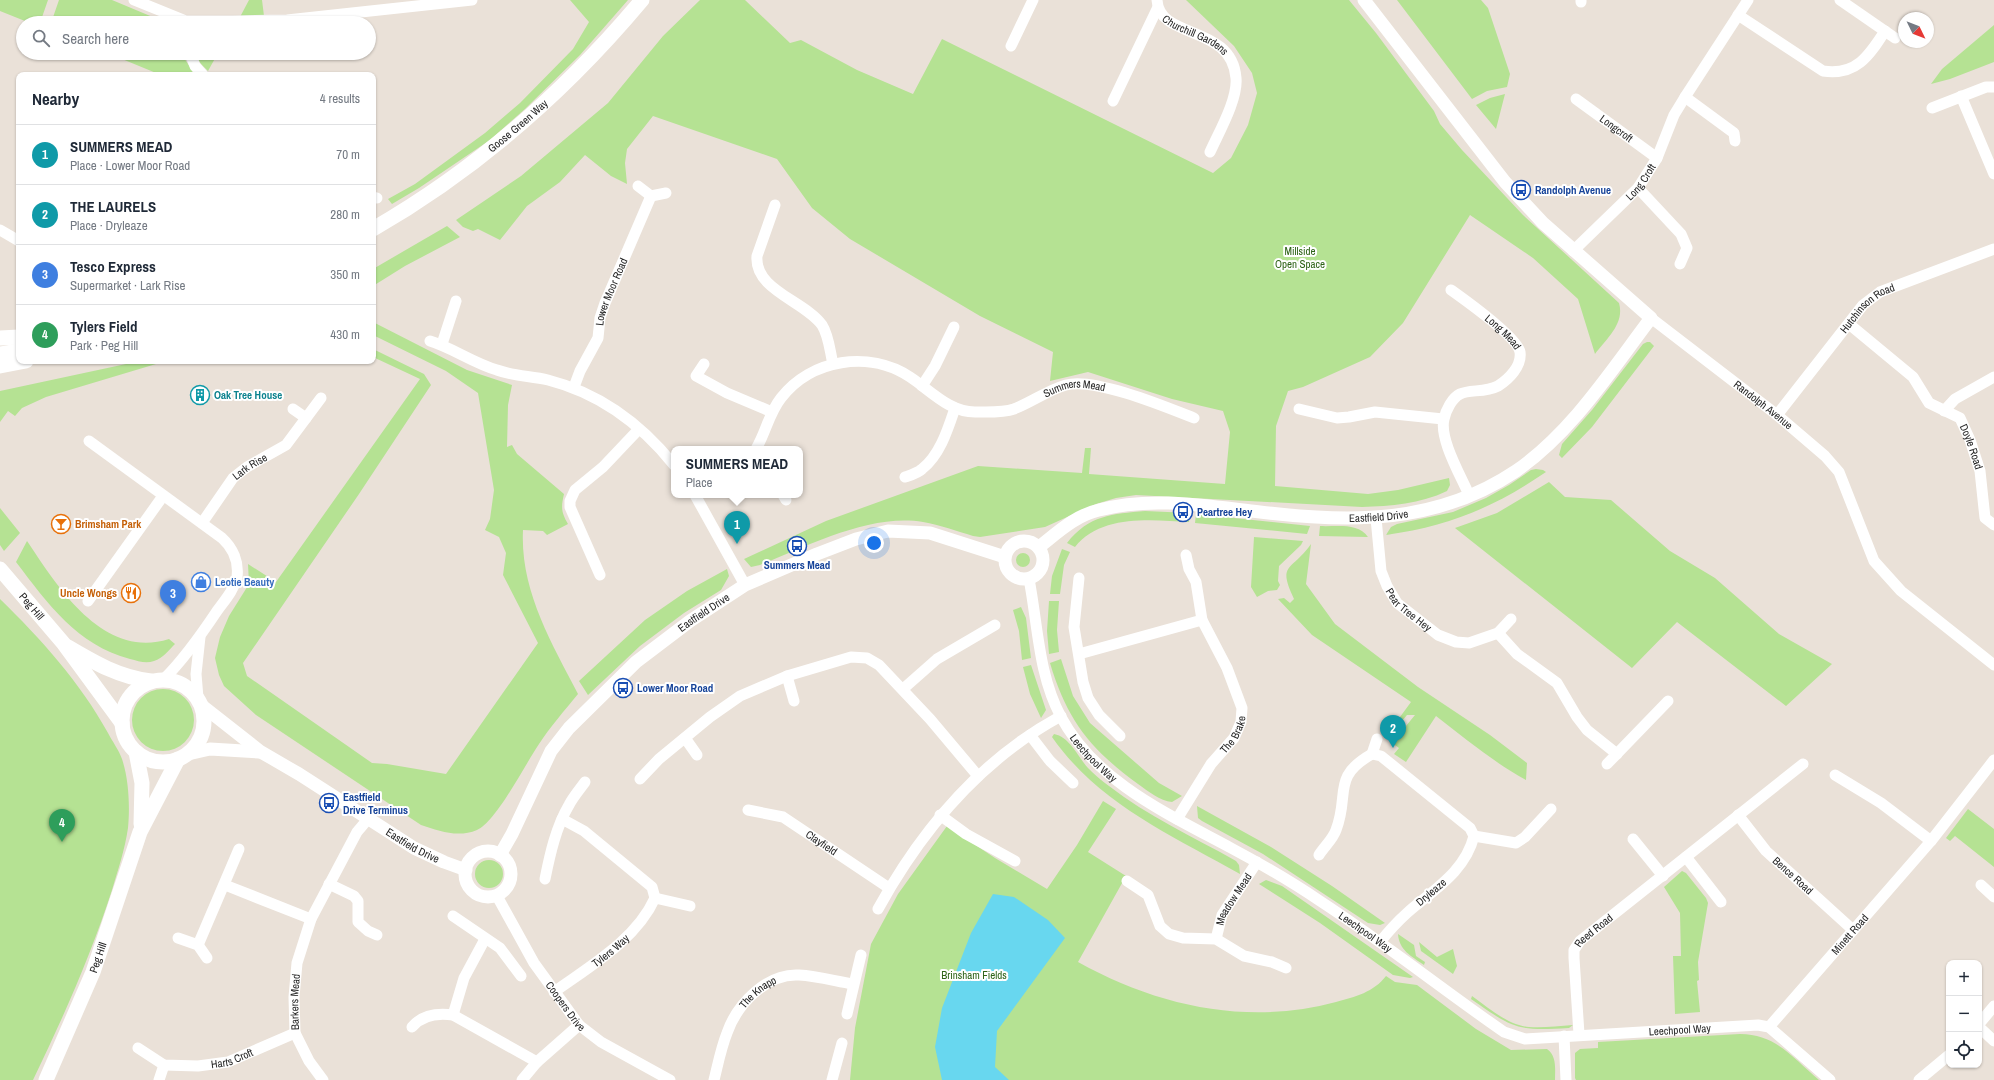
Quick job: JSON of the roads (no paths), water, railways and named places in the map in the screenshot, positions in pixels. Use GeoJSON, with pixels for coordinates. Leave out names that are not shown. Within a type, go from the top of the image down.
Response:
{"type":"FeatureCollection","features":[{"type":"Feature","properties":{"kind":"main road","name":"Goose Green Way"},"geometry":{"type":"LineString","coordinates":[[376,227],[451,180],[510,135],[567,83],[603,46],[642,0]]}},
{"type":"Feature","properties":{"kind":"main road"},"geometry":{"type":"LineString","coordinates":[[0,338],[16,337]]}},
{"type":"Feature","properties":{"kind":"main road"},"geometry":{"type":"LineString","coordinates":[[0,354],[16,351]]}},
{"type":"Feature","properties":{"kind":"main road"},"geometry":{"type":"LineString","coordinates":[[0,366],[16,363]]}},
{"type":"Feature","properties":{"kind":"main road","name":"Peg Hill"},"geometry":{"type":"LineString","coordinates":[[0,569],[64,644],[122,723]]}},
{"type":"Feature","properties":{"kind":"main road","name":"Peg Hill"},"geometry":{"type":"LineString","coordinates":[[64,644],[106,669],[136,679],[158,680]]}},
{"type":"Feature","properties":{"kind":"main road"},"geometry":{"type":"LineString","coordinates":[[158,680],[178,682],[189,688],[199,701],[204,722],[202,735],[197,745],[183,756],[167,762],[155,762],[142,757],[136,752],[125,737],[122,723],[123,710],[129,697],[139,687],[158,680]]}},
{"type":"Feature","properties":{"kind":"main road"},"geometry":{"type":"LineString","coordinates":[[136,752],[142,783],[140,832]]}},
{"type":"Feature","properties":{"kind":"main road"},"geometry":{"type":"LineString","coordinates":[[140,832],[183,756]]}},
{"type":"Feature","properties":{"kind":"main road","name":"Peg Hill"},"geometry":{"type":"LineString","coordinates":[[46,1080],[93,972],[140,832]]}},
{"type":"Feature","properties":{"kind":"street"},"geometry":{"type":"LineString","coordinates":[[134,0],[172,16]]}},
{"type":"Feature","properties":{"kind":"street"},"geometry":{"type":"LineString","coordinates":[[324,16],[472,0]]}},
{"type":"Feature","properties":{"kind":"street"},"geometry":{"type":"LineString","coordinates":[[1011,46],[1033,0]]}},
{"type":"Feature","properties":{"kind":"street","name":"Randolph Avenue"},"geometry":{"type":"LineString","coordinates":[[1364,0],[1505,182],[1573,251],[1651,318],[1777,416],[1825,456],[1839,472],[1874,560],[1892,582],[1994,665]]}},
{"type":"Feature","properties":{"kind":"street","name":"Long Croft"},"geometry":{"type":"LineString","coordinates":[[1573,251],[1638,188],[1657,158],[1674,115],[1748,0]]}},
{"type":"Feature","properties":{"kind":"street"},"geometry":{"type":"LineString","coordinates":[[1840,0],[1896,38]]}},
{"type":"Feature","properties":{"kind":"street","name":"Churchill Gardens"},"geometry":{"type":"LineString","coordinates":[[1113,101],[1157,4]]}},
{"type":"Feature","properties":{"kind":"street","name":"Churchill Gardens"},"geometry":{"type":"LineString","coordinates":[[1157,4],[1166,20],[1204,36],[1223,48],[1232,63],[1236,78],[1234,97],[1210,152]]}},
{"type":"Feature","properties":{"kind":"street"},"geometry":{"type":"LineString","coordinates":[[1738,15],[1823,71],[1835,73],[1850,69],[1862,62],[1885,31]]}},
{"type":"Feature","properties":{"kind":"street"},"geometry":{"type":"LineString","coordinates":[[193,60],[201,72]]}},
{"type":"Feature","properties":{"kind":"street"},"geometry":{"type":"LineString","coordinates":[[1932,108],[1986,87],[1994,87]]}},
{"type":"Feature","properties":{"kind":"street"},"geometry":{"type":"LineString","coordinates":[[1961,96],[1994,174]]}},
{"type":"Feature","properties":{"kind":"street"},"geometry":{"type":"LineString","coordinates":[[1685,97],[1734,133],[1735,141]]}},
{"type":"Feature","properties":{"kind":"street","name":"Longcroft"},"geometry":{"type":"LineString","coordinates":[[1576,99],[1657,158]]}},
{"type":"Feature","properties":{"kind":"street"},"geometry":{"type":"LineString","coordinates":[[638,186],[651,196],[666,193]]}},
{"type":"Feature","properties":{"kind":"street"},"geometry":{"type":"LineString","coordinates":[[1638,188],[1682,234],[1687,248],[1680,264]]}},
{"type":"Feature","properties":{"kind":"street","name":"Lower Moor Road"},"geometry":{"type":"LineString","coordinates":[[574,387],[580,371],[598,338],[600,318],[605,303],[651,196]]}},
{"type":"Feature","properties":{"kind":"street"},"geometry":{"type":"LineString","coordinates":[[775,205],[757,256],[756,264],[758,271],[772,286],[807,311],[823,326],[833,364]]}},
{"type":"Feature","properties":{"kind":"street"},"geometry":{"type":"LineString","coordinates":[[0,230],[16,238]]}},
{"type":"Feature","properties":{"kind":"street","name":"Hutchinson Road"},"geometry":{"type":"LineString","coordinates":[[1777,416],[1863,305],[1880,292],[1994,249]]}},
{"type":"Feature","properties":{"kind":"street","name":"Long Mead"},"geometry":{"type":"LineString","coordinates":[[1451,290],[1492,320],[1515,343],[1520,351],[1518,367],[1511,376],[1499,385],[1485,391],[1460,394],[1451,402],[1444,419],[1444,436],[1469,495]]}},
{"type":"Feature","properties":{"kind":"street"},"geometry":{"type":"LineString","coordinates":[[442,344],[456,301]]}},
{"type":"Feature","properties":{"kind":"street","name":"Eastfield Drive"},"geometry":{"type":"LineString","coordinates":[[1039,547],[1071,522],[1097,510],[1144,503],[1196,504],[1263,513],[1315,517],[1376,518],[1404,515],[1435,508],[1493,484],[1516,470],[1542,450],[1564,429],[1584,406],[1651,318]]}},
{"type":"Feature","properties":{"kind":"street","name":"Doyle Road"},"geometry":{"type":"LineString","coordinates":[[1848,324],[1914,377],[1929,403],[1960,418],[1970,440],[1980,471],[1985,518],[1994,525]]}},
{"type":"Feature","properties":{"kind":"street"},"geometry":{"type":"LineString","coordinates":[[922,386],[935,366],[954,327]]}},
{"type":"Feature","properties":{"kind":"street"},"geometry":{"type":"LineString","coordinates":[[430,341],[442,344],[467,358],[499,371],[574,387],[620,413],[640,428],[671,462]]}},
{"type":"Feature","properties":{"kind":"street","name":"Summers Mead"},"geometry":{"type":"LineString","coordinates":[[757,446],[772,412],[782,396],[800,380],[816,371],[833,364],[850,360],[876,362],[902,373],[955,408],[973,412],[1013,409],[1056,388],[1078,383],[1108,388],[1194,418]]}},
{"type":"Feature","properties":{"kind":"street"},"geometry":{"type":"LineString","coordinates":[[704,364],[696,376],[727,393],[772,412]]}},
{"type":"Feature","properties":{"kind":"street"},"geometry":{"type":"LineString","coordinates":[[1944,411],[1955,399],[1994,377]]}},
{"type":"Feature","properties":{"kind":"street","name":"Lark Rise"},"geometry":{"type":"LineString","coordinates":[[202,523],[239,472],[286,445],[321,398]]}},
{"type":"Feature","properties":{"kind":"street"},"geometry":{"type":"LineString","coordinates":[[905,477],[922,470],[932,460],[946,434],[955,408]]}},
{"type":"Feature","properties":{"kind":"street"},"geometry":{"type":"LineString","coordinates":[[293,409],[306,418]]}},
{"type":"Feature","properties":{"kind":"street"},"geometry":{"type":"LineString","coordinates":[[1299,409],[1337,418],[1375,412],[1444,419]]}},
{"type":"Feature","properties":{"kind":"street"},"geometry":{"type":"LineString","coordinates":[[600,575],[570,507],[570,501],[575,490],[603,467],[640,428]]}},
{"type":"Feature","properties":{"kind":"street"},"geometry":{"type":"LineString","coordinates":[[89,441],[202,523],[230,545],[234,554],[237,574],[231,592],[200,637],[158,680]]}},
{"type":"Feature","properties":{"kind":"street"},"geometry":{"type":"LineString","coordinates":[[88,601],[163,496]]}},
{"type":"Feature","properties":{"kind":"street"},"geometry":{"type":"LineString","coordinates":[[699,498],[745,585]]}},
{"type":"Feature","properties":{"kind":"street","name":"Pear Tree Hey"},"geometry":{"type":"LineString","coordinates":[[1376,518],[1381,571],[1387,586],[1397,603],[1408,613],[1438,635],[1456,642],[1469,643],[1498,633],[1511,619]]}},
{"type":"Feature","properties":{"kind":"street","name":"Eastfield Drive"},"geometry":{"type":"LineString","coordinates":[[500,854],[512,834],[551,751],[569,728],[636,662],[690,621],[745,585],[856,539],[888,531],[930,533],[1005,557]]}},
{"type":"Feature","properties":{"kind":"street"},"geometry":{"type":"LineString","coordinates":[[1019,541],[1033,542],[1042,552],[1043,566],[1035,576],[1029,579],[1022,579],[1011,574],[1007,569],[1005,557],[1007,550],[1019,541]]}},
{"type":"Feature","properties":{"kind":"street","name":"The Brake"},"geometry":{"type":"LineString","coordinates":[[1177,819],[1211,764],[1234,738],[1241,722],[1242,708],[1237,691],[1221,655],[1202,620],[1196,582],[1189,569],[1186,555]]}},
{"type":"Feature","properties":{"kind":"street"},"geometry":{"type":"LineString","coordinates":[[1079,578],[1074,627],[1083,682],[1088,698],[1099,715],[1120,736]]}},
{"type":"Feature","properties":{"kind":"street","name":"Leechpool Way"},"geometry":{"type":"LineString","coordinates":[[1029,579],[1041,661],[1048,685],[1061,716],[1078,742],[1109,774],[1141,798],[1257,862],[1320,901],[1380,942],[1504,1032],[1525,1039],[1579,1034],[1758,1025],[1769,1027]]}},
{"type":"Feature","properties":{"kind":"street"},"geometry":{"type":"LineString","coordinates":[[1079,654],[1202,620]]}},
{"type":"Feature","properties":{"kind":"street"},"geometry":{"type":"LineString","coordinates":[[903,689],[937,659],[995,625]]}},
{"type":"Feature","properties":{"kind":"street"},"geometry":{"type":"LineString","coordinates":[[1498,633],[1517,654],[1557,683],[1577,717],[1587,730],[1617,754]]}},
{"type":"Feature","properties":{"kind":"street"},"geometry":{"type":"LineString","coordinates":[[199,701],[196,674],[200,637]]}},
{"type":"Feature","properties":{"kind":"street"},"geometry":{"type":"LineString","coordinates":[[640,779],[659,759],[684,738],[740,696],[787,676],[851,657],[867,658],[879,665],[903,689],[978,776]]}},
{"type":"Feature","properties":{"kind":"street"},"geometry":{"type":"LineString","coordinates":[[787,676],[794,701]]}},
{"type":"Feature","properties":{"kind":"street","name":"Eastfield Drive"},"geometry":{"type":"LineString","coordinates":[[199,701],[261,752],[427,854],[466,870]]}},
{"type":"Feature","properties":{"kind":"street"},"geometry":{"type":"LineString","coordinates":[[1607,764],[1668,701]]}},
{"type":"Feature","properties":{"kind":"street"},"geometry":{"type":"LineString","coordinates":[[878,909],[889,888],[940,815],[978,776],[1030,735],[1061,716]]}},
{"type":"Feature","properties":{"kind":"street"},"geometry":{"type":"LineString","coordinates":[[1030,735],[1050,761],[1073,783]]}},
{"type":"Feature","properties":{"kind":"street"},"geometry":{"type":"LineString","coordinates":[[684,738],[697,755]]}},
{"type":"Feature","properties":{"kind":"street"},"geometry":{"type":"LineString","coordinates":[[1372,754],[1377,739]]}},
{"type":"Feature","properties":{"kind":"street","name":"Eastfield Drive"},"geometry":{"type":"LineString","coordinates":[[183,756],[210,749],[261,752]]}},
{"type":"Feature","properties":{"kind":"street"},"geometry":{"type":"LineString","coordinates":[[1319,855],[1336,832],[1348,773],[1357,762],[1372,754],[1381,756],[1426,792],[1470,828],[1474,836],[1516,843],[1525,838],[1551,809]]}},
{"type":"Feature","properties":{"kind":"street","name":"Minett Road"},"geometry":{"type":"LineString","coordinates":[[1769,1027],[1931,841],[1994,760]]}},
{"type":"Feature","properties":{"kind":"street","name":"Reed Road"},"geometry":{"type":"LineString","coordinates":[[1579,1034],[1574,950],[1580,941],[1803,764]]}},
{"type":"Feature","properties":{"kind":"street"},"geometry":{"type":"LineString","coordinates":[[1835,775],[1881,803],[1931,841]]}},
{"type":"Feature","properties":{"kind":"street"},"geometry":{"type":"LineString","coordinates":[[545,879],[551,850],[562,819],[569,804],[585,782]]}},
{"type":"Feature","properties":{"kind":"street","name":"Clayfield"},"geometry":{"type":"LineString","coordinates":[[748,810],[784,817],[889,888]]}},
{"type":"Feature","properties":{"kind":"street"},"geometry":{"type":"LineString","coordinates":[[940,815],[966,834],[1015,861]]}},
{"type":"Feature","properties":{"kind":"street","name":"Bence Road"},"geometry":{"type":"LineString","coordinates":[[1738,815],[1766,851],[1853,930]]}},
{"type":"Feature","properties":{"kind":"street","name":"Barkers Mead"},"geometry":{"type":"LineString","coordinates":[[323,1080],[309,1061],[295,1033],[294,997],[297,963],[311,918],[357,832],[368,819]]}},
{"type":"Feature","properties":{"kind":"street"},"geometry":{"type":"LineString","coordinates":[[562,819],[584,831],[652,888],[655,898],[690,906]]}},
{"type":"Feature","properties":{"kind":"street","name":"Dryleaze"},"geometry":{"type":"LineString","coordinates":[[1380,942],[1407,913],[1457,871],[1471,848],[1474,836]]}},
{"type":"Feature","properties":{"kind":"street"},"geometry":{"type":"LineString","coordinates":[[1633,838],[1663,876]]}},
{"type":"Feature","properties":{"kind":"street"},"geometry":{"type":"LineString","coordinates":[[198,945],[225,885],[239,849]]}},
{"type":"Feature","properties":{"kind":"street"},"geometry":{"type":"LineString","coordinates":[[492,852],[500,854],[506,860],[510,868],[511,876],[506,888],[496,896],[484,897],[474,892],[466,878],[466,870],[470,862],[479,854],[492,852]]}},
{"type":"Feature","properties":{"kind":"street"},"geometry":{"type":"LineString","coordinates":[[1686,857],[1721,902]]}},
{"type":"Feature","properties":{"kind":"street","name":"Meadow Mead"},"geometry":{"type":"LineString","coordinates":[[1216,939],[1222,915],[1257,862]]}},
{"type":"Feature","properties":{"kind":"street","name":"Meadow Mead"},"geometry":{"type":"LineString","coordinates":[[1127,881],[1148,894],[1160,926],[1169,934],[1184,938],[1216,939],[1244,956],[1272,962],[1286,968]]}},
{"type":"Feature","properties":{"kind":"street"},"geometry":{"type":"LineString","coordinates":[[329,884],[354,896],[358,901],[358,922],[368,931],[377,935]]}},
{"type":"Feature","properties":{"kind":"street"},"geometry":{"type":"LineString","coordinates":[[225,885],[311,918]]}},
{"type":"Feature","properties":{"kind":"street"},"geometry":{"type":"LineString","coordinates":[[1981,885],[1994,897]]}},
{"type":"Feature","properties":{"kind":"street","name":"Coopers Drive"},"geometry":{"type":"LineString","coordinates":[[496,896],[534,963],[579,1025],[601,1042],[670,1080]]}},
{"type":"Feature","properties":{"kind":"street","name":"Tylers Way"},"geometry":{"type":"LineString","coordinates":[[554,992],[598,961],[627,937],[650,909],[655,898]]}},
{"type":"Feature","properties":{"kind":"street"},"geometry":{"type":"LineString","coordinates":[[453,916],[500,948],[521,976]]}},
{"type":"Feature","properties":{"kind":"street"},"geometry":{"type":"LineString","coordinates":[[178,938],[198,945],[207,958]]}},
{"type":"Feature","properties":{"kind":"street"},"geometry":{"type":"LineString","coordinates":[[453,1015],[464,978],[485,939]]}},
{"type":"Feature","properties":{"kind":"street"},"geometry":{"type":"LineString","coordinates":[[847,1014],[861,955]]}},
{"type":"Feature","properties":{"kind":"street","name":"The Knapp"},"geometry":{"type":"LineString","coordinates":[[714,1080],[727,1032],[734,1018],[748,999],[764,985],[780,977],[798,975],[853,984]]}},
{"type":"Feature","properties":{"kind":"street"},"geometry":{"type":"LineString","coordinates":[[1982,1021],[1994,1006]]}},
{"type":"Feature","properties":{"kind":"street"},"geometry":{"type":"LineString","coordinates":[[412,1027],[418,1020],[427,1017],[442,1014],[453,1015],[537,1062]]}},
{"type":"Feature","properties":{"kind":"street"},"geometry":{"type":"LineString","coordinates":[[522,1080],[537,1062],[579,1025]]}},
{"type":"Feature","properties":{"kind":"street"},"geometry":{"type":"LineString","coordinates":[[1769,1027],[1830,1080]]}},
{"type":"Feature","properties":{"kind":"street"},"geometry":{"type":"LineString","coordinates":[[1982,1028],[1994,1041]]}},
{"type":"Feature","properties":{"kind":"street","name":"Harts Croft"},"geometry":{"type":"LineString","coordinates":[[164,1065],[198,1066],[228,1062],[295,1033]]}},
{"type":"Feature","properties":{"kind":"street"},"geometry":{"type":"LineString","coordinates":[[1564,1036],[1566,1080]]}},
{"type":"Feature","properties":{"kind":"street"},"geometry":{"type":"LineString","coordinates":[[832,1080],[842,1042]]}},
{"type":"Feature","properties":{"kind":"street"},"geometry":{"type":"LineString","coordinates":[[138,1048],[164,1065],[159,1080]]}},
{"type":"Feature","properties":{"kind":"street"},"geometry":{"type":"LineString","coordinates":[[1919,1080],[1946,1058]]}},
{"type":"Feature","properties":{"kind":"water"},"geometry":{"type":"Polygon","coordinates":[[[993,894],[1014,897],[1048,920],[1065,938],[997,1031],[995,1067],[1009,1080],[942,1080],[935,1047],[942,1008],[971,933],[993,894]]]}},
{"type":"Feature","properties":{"kind":"place","name":"Randolph Avenue"},"geometry":{"type":"Point","coordinates":[1521,190]}},
{"type":"Feature","properties":{"kind":"place","name":"Oak Tree House"},"geometry":{"type":"Point","coordinates":[200,395]}},
{"type":"Feature","properties":{"kind":"place","name":"Peartree Hey"},"geometry":{"type":"Point","coordinates":[1183,512]}},
{"type":"Feature","properties":{"kind":"place","name":"Brimsham Park"},"geometry":{"type":"Point","coordinates":[61,524]}},
{"type":"Feature","properties":{"kind":"place","name":"SUMMERS MEAD"},"geometry":{"type":"Point","coordinates":[737,544]}},
{"type":"Feature","properties":{"kind":"place","name":"Summers Mead"},"geometry":{"type":"Point","coordinates":[797,546]}},
{"type":"Feature","properties":{"kind":"place","name":"Leotie Beauty"},"geometry":{"type":"Point","coordinates":[201,582]}},
{"type":"Feature","properties":{"kind":"place","name":"Uncle Wongs"},"geometry":{"type":"Point","coordinates":[131,593]}},
{"type":"Feature","properties":{"kind":"place","name":"Tesco Express"},"geometry":{"type":"Point","coordinates":[173,613]}},
{"type":"Feature","properties":{"kind":"place","name":"Lower Moor Road"},"geometry":{"type":"Point","coordinates":[623,688]}},
{"type":"Feature","properties":{"kind":"place","name":"THE LAURELS"},"geometry":{"type":"Point","coordinates":[1393,748]}},
{"type":"Feature","properties":{"kind":"place","name":"Eastfield Drive Terminus"},"geometry":{"type":"Point","coordinates":[329,803]}},
{"type":"Feature","properties":{"kind":"place","name":"Tylers Field"},"geometry":{"type":"Point","coordinates":[62,842]}},
{"type":"Feature","properties":{"kind":"park label","name":"Millside Open Space"},"geometry":{"type":"Point","coordinates":[1300,257]}},
{"type":"Feature","properties":{"kind":"park label","name":"Brinsham Fields"},"geometry":{"type":"Point","coordinates":[974,975]}}]}
